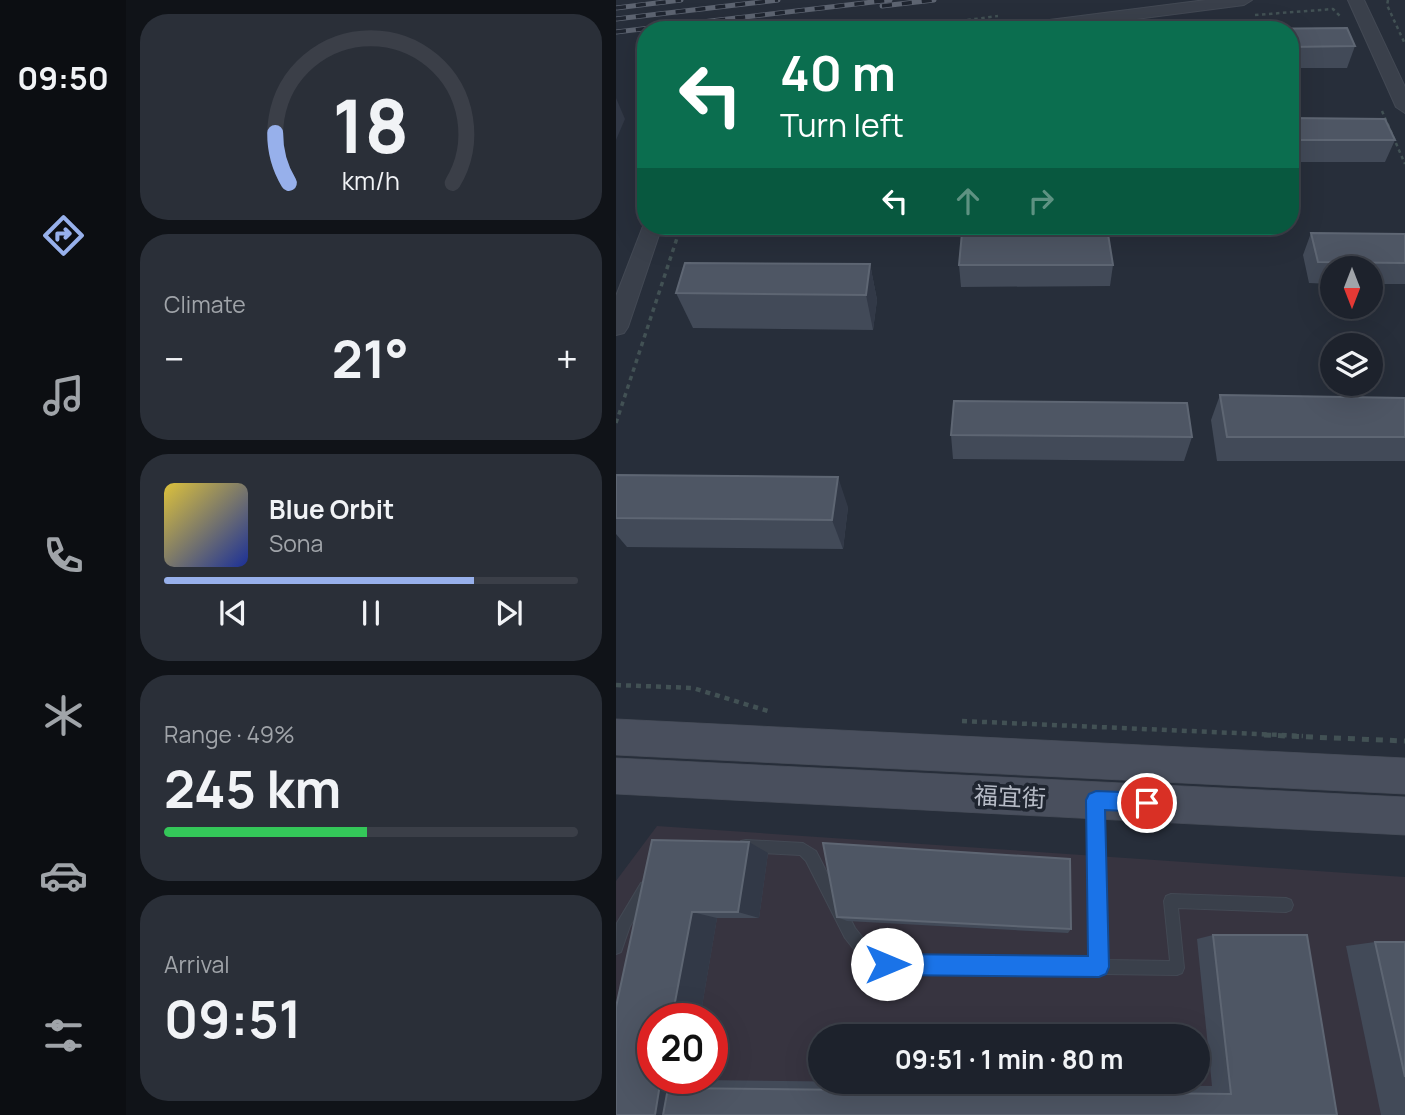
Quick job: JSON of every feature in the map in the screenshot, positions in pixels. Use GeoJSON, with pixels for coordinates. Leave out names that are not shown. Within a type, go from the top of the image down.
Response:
{"type":"FeatureCollection","features":[{"type":"Feature","properties":{"kind":"main road","name":"福宜街"},"geometry":{"type":"LineString","coordinates":[[616,737],[1405,776]]}},
{"type":"Feature","properties":{"kind":"main road","name":"福宜街"},"geometry":{"type":"LineString","coordinates":[[616,776],[1405,816]]}},
{"type":"Feature","properties":{"kind":"street"},"geometry":{"type":"LineString","coordinates":[[1080,21],[1244,0]]}},
{"type":"Feature","properties":{"kind":"street"},"geometry":{"type":"LineString","coordinates":[[1356,0],[1405,107]]}},
{"type":"Feature","properties":{"kind":"street"},"geometry":{"type":"LineString","coordinates":[[616,327],[649,235]]}},
{"type":"Feature","properties":{"kind":"lane"},"geometry":{"type":"LineString","coordinates":[[1096,800],[1099,967]]}},
{"type":"Feature","properties":{"kind":"lane"},"geometry":{"type":"LineString","coordinates":[[726,846],[803,849],[811,856],[850,933],[865,952],[887,964],[1177,968],[1171,901],[1286,905]]}},
{"type":"Feature","properties":{"kind":"lane"},"geometry":{"type":"LineString","coordinates":[[616,947],[624,923],[653,878]]}},
{"type":"Feature","properties":{"kind":"path"},"geometry":{"type":"LineString","coordinates":[[1388,0],[1387,5],[1405,44]]}},
{"type":"Feature","properties":{"kind":"path"},"geometry":{"type":"LineString","coordinates":[[1255,15],[1333,9],[1343,21]]}},
{"type":"Feature","properties":{"kind":"path"},"geometry":{"type":"LineString","coordinates":[[1379,105],[1405,164]]}},
{"type":"Feature","properties":{"kind":"path"},"geometry":{"type":"LineString","coordinates":[[616,423],[678,235]]}},
{"type":"Feature","properties":{"kind":"path"},"geometry":{"type":"LineString","coordinates":[[616,685],[693,688],[772,713]]}},
{"type":"Feature","properties":{"kind":"path"},"geometry":{"type":"LineString","coordinates":[[948,720],[1405,741]]}},
{"type":"Feature","properties":{"kind":"shaded area"},"geometry":{"type":"Polygon","coordinates":[[[657,826],[1405,877],[1405,1115],[616,1115],[616,881],[657,826]]]}},
{"type":"Feature","properties":{"kind":"building"},"geometry":{"type":"Polygon","coordinates":[[[1299,28],[1347,28],[1355,46],[1299,47],[1299,28]]]}},
{"type":"Feature","properties":{"kind":"building"},"geometry":{"type":"Polygon","coordinates":[[[1299,118],[1385,119],[1395,140],[1299,140],[1299,118]]]}},
{"type":"Feature","properties":{"kind":"building"},"geometry":{"type":"Polygon","coordinates":[[[1311,233],[1405,234],[1405,263],[1383,263],[1383,256],[1320,256],[1318,262],[1311,233]]]}},
{"type":"Feature","properties":{"kind":"building"},"geometry":{"type":"Polygon","coordinates":[[[962,235],[1108,235],[1113,265],[959,265],[962,235]]]}},
{"type":"Feature","properties":{"kind":"building"},"geometry":{"type":"Polygon","coordinates":[[[685,263],[870,264],[866,295],[676,293],[685,263]]]}},
{"type":"Feature","properties":{"kind":"building"},"geometry":{"type":"Polygon","coordinates":[[[1220,395],[1405,398],[1405,437],[1227,437],[1220,395]]]}},
{"type":"Feature","properties":{"kind":"building"},"geometry":{"type":"Polygon","coordinates":[[[954,401],[1187,403],[1192,437],[951,435],[954,401]]]}},
{"type":"Feature","properties":{"kind":"building"},"geometry":{"type":"Polygon","coordinates":[[[616,475],[838,477],[832,520],[616,518],[616,475]]]}},
{"type":"Feature","properties":{"kind":"building"},"geometry":{"type":"Polygon","coordinates":[[[652,840],[749,842],[738,912],[692,912],[675,1003],[637,1003],[637,1094],[658,1094],[655,1115],[616,1115],[616,1007],[652,840]]]}},
{"type":"Feature","properties":{"kind":"building"},"geometry":{"type":"Polygon","coordinates":[[[823,843],[1070,859],[1071,929],[837,917],[823,843]]]}},
{"type":"Feature","properties":{"kind":"building"},"geometry":{"type":"Polygon","coordinates":[[[1213,935],[1307,935],[1337,1115],[663,1115],[667,1094],[728,1094],[728,1089],[808,1089],[808,1094],[1231,1094],[1213,935]]]}},
{"type":"Feature","properties":{"kind":"building"},"geometry":{"type":"Polygon","coordinates":[[[1375,942],[1405,942],[1405,1077],[1375,942]]]}},
{"type":"Feature","properties":{"kind":"railway"},"geometry":{"type":"LineString","coordinates":[[616,8],[681,0]]}},
{"type":"Feature","properties":{"kind":"railway"},"geometry":{"type":"LineString","coordinates":[[616,19],[778,0]]}},
{"type":"Feature","properties":{"kind":"railway"},"geometry":{"type":"LineString","coordinates":[[710,21],[890,0]]}},
{"type":"Feature","properties":{"kind":"railway"},"geometry":{"type":"LineString","coordinates":[[882,6],[934,0]]}},
{"type":"Feature","properties":{"kind":"railway"},"geometry":{"type":"LineString","coordinates":[[616,32],[637,30]]}},
{"type":"Feature","properties":{"kind":"route"},"geometry":{"type":"LineString","coordinates":[[887,964],[1099,967],[1096,800],[1147,803]]}}]}
